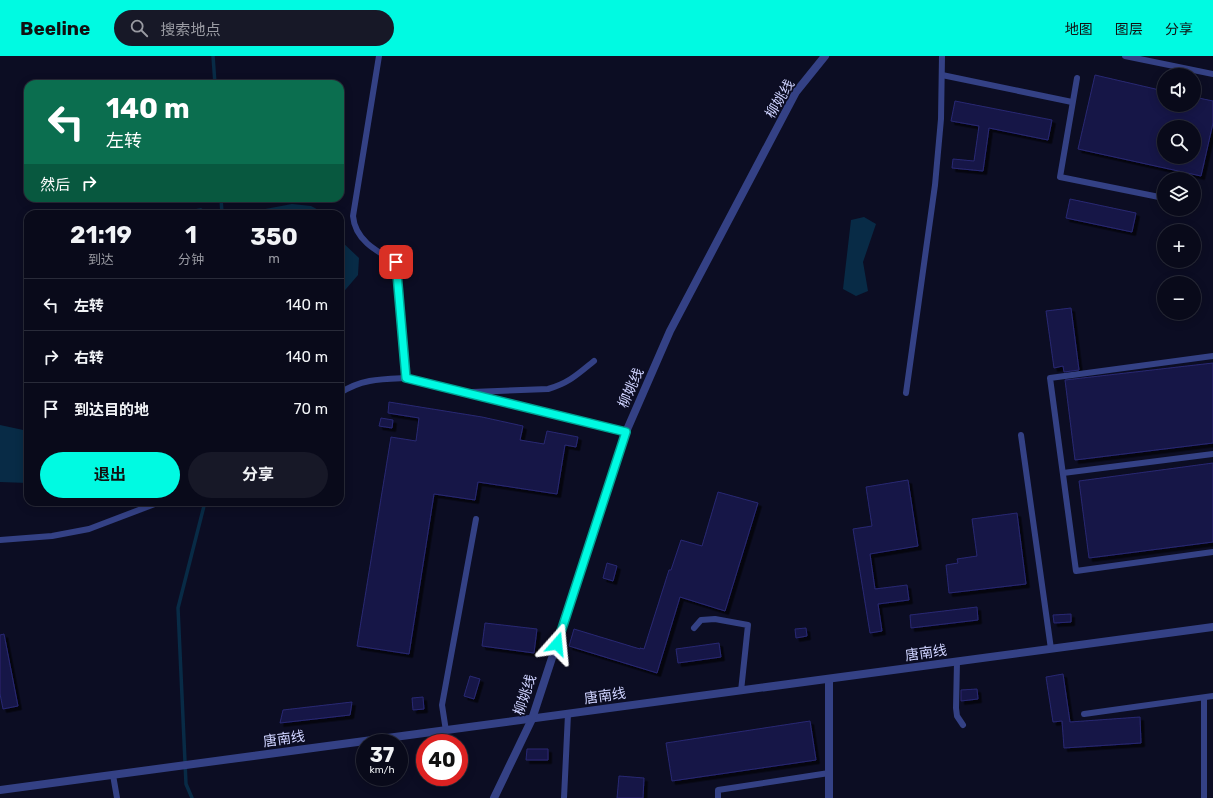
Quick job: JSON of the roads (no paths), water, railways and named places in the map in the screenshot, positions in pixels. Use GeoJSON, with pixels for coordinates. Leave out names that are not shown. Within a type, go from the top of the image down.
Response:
{"type":"FeatureCollection","features":[{"type":"Feature","properties":{"kind":"street","name":"柳姚线"},"geometry":{"type":"LineString","coordinates":[[494,798],[532,719],[626,432],[670,331],[796,92],[825,56]]}},
{"type":"Feature","properties":{"kind":"street","name":"唐南线"},"geometry":{"type":"LineString","coordinates":[[0,790],[1213,627]]}},
{"type":"Feature","properties":{"kind":"street"},"geometry":{"type":"LineString","coordinates":[[830,679],[830,798]]}},
{"type":"Feature","properties":{"kind":"lane"},"geometry":{"type":"LineString","coordinates":[[379,56],[353,216],[354,225],[360,236],[376,250],[396,262],[406,378]]}},
{"type":"Feature","properties":{"kind":"lane"},"geometry":{"type":"LineString","coordinates":[[906,393],[935,185],[941,119],[942,56]]}},
{"type":"Feature","properties":{"kind":"lane"},"geometry":{"type":"LineString","coordinates":[[1125,56],[1213,74]]}},
{"type":"Feature","properties":{"kind":"lane"},"geometry":{"type":"LineString","coordinates":[[942,75],[1072,102]]}},
{"type":"Feature","properties":{"kind":"lane"},"geometry":{"type":"LineString","coordinates":[[1077,78],[1060,177],[1157,197]]}},
{"type":"Feature","properties":{"kind":"lane"},"geometry":{"type":"LineString","coordinates":[[1213,356],[1050,378],[1076,571],[1213,552]]}},
{"type":"Feature","properties":{"kind":"lane"},"geometry":{"type":"LineString","coordinates":[[464,393],[548,389],[560,386],[572,379],[594,360]]}},
{"type":"Feature","properties":{"kind":"lane"},"geometry":{"type":"LineString","coordinates":[[344,390],[376,379],[406,378],[626,432]]}},
{"type":"Feature","properties":{"kind":"lane"},"geometry":{"type":"LineString","coordinates":[[1021,435],[1052,649]]}},
{"type":"Feature","properties":{"kind":"lane"},"geometry":{"type":"LineString","coordinates":[[1063,473],[1213,454]]}},
{"type":"Feature","properties":{"kind":"lane"},"geometry":{"type":"LineString","coordinates":[[0,540],[52,536],[89,530],[150,506]]}},
{"type":"Feature","properties":{"kind":"lane"},"geometry":{"type":"LineString","coordinates":[[446,731],[442,705],[476,519]]}},
{"type":"Feature","properties":{"kind":"lane"},"geometry":{"type":"LineString","coordinates":[[694,628],[701,620],[715,619],[748,625],[741,691]]}},
{"type":"Feature","properties":{"kind":"lane"},"geometry":{"type":"LineString","coordinates":[[957,662],[956,708],[957,716],[963,725]]}},
{"type":"Feature","properties":{"kind":"lane"},"geometry":{"type":"LineString","coordinates":[[1084,714],[1213,696]]}},
{"type":"Feature","properties":{"kind":"lane"},"geometry":{"type":"LineString","coordinates":[[1204,698],[1204,798]]}},
{"type":"Feature","properties":{"kind":"lane"},"geometry":{"type":"LineString","coordinates":[[564,798],[568,714]]}},
{"type":"Feature","properties":{"kind":"lane"},"geometry":{"type":"LineString","coordinates":[[718,798],[718,790],[830,773]]}},
{"type":"Feature","properties":{"kind":"lane"},"geometry":{"type":"LineString","coordinates":[[113,775],[117,798]]}},
{"type":"Feature","properties":{"kind":"water"},"geometry":{"type":"Polygon","coordinates":[[[292,204],[311,206],[318,210],[260,210],[292,204]]]}},
{"type":"Feature","properties":{"kind":"water"},"geometry":{"type":"Polygon","coordinates":[[[201,208],[204,210],[191,210],[201,208]]]}},
{"type":"Feature","properties":{"kind":"water"},"geometry":{"type":"Polygon","coordinates":[[[864,217],[876,224],[863,262],[868,291],[856,296],[843,289],[851,220],[864,217]]]}},
{"type":"Feature","properties":{"kind":"water"},"geometry":{"type":"Polygon","coordinates":[[[344,244],[359,258],[358,275],[344,291],[344,244]]]}},
{"type":"Feature","properties":{"kind":"water"},"geometry":{"type":"Polygon","coordinates":[[[0,425],[24,430],[24,483],[0,482],[0,425]]]}},
{"type":"Feature","properties":{"kind":"waterway"},"geometry":{"type":"LineString","coordinates":[[213,56],[215,80]]}},
{"type":"Feature","properties":{"kind":"waterway"},"geometry":{"type":"LineString","coordinates":[[221,202],[222,210]]}},
{"type":"Feature","properties":{"kind":"waterway"},"geometry":{"type":"LineString","coordinates":[[192,798],[186,784],[178,608],[204,506]]}}]}
